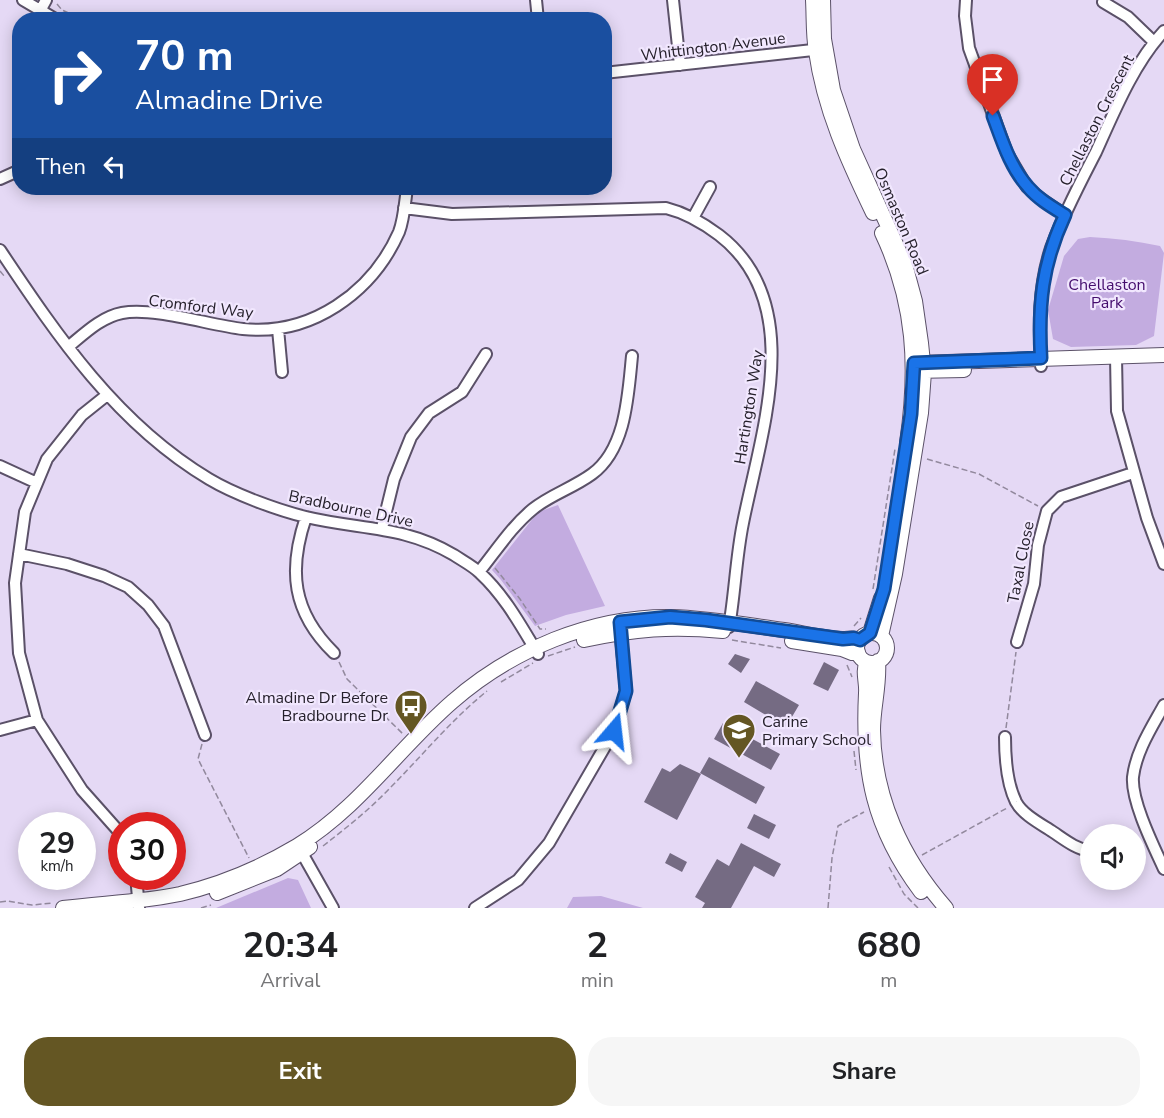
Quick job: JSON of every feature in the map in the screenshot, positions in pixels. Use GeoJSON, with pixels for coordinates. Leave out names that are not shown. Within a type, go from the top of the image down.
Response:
{"type":"FeatureCollection","features":[{"type":"Feature","properties":{"kind":"street"},"geometry":{"type":"LineString","coordinates":[[22,0],[43,12]]}},
{"type":"Feature","properties":{"kind":"street"},"geometry":{"type":"LineString","coordinates":[[40,10],[46,0]]}},
{"type":"Feature","properties":{"kind":"street"},"geometry":{"type":"LineString","coordinates":[[673,0],[680,65]]}},
{"type":"Feature","properties":{"kind":"street","name":"Osmaston Road"},"geometry":{"type":"LineString","coordinates":[[813,0],[826,100],[841,145],[894,263],[909,316],[919,367],[921,413],[893,585],[869,647],[873,730],[877,772],[892,822],[910,861],[946,908]]}},
{"type":"Feature","properties":{"kind":"street","name":"Osmaston Road"},"geometry":{"type":"LineString","coordinates":[[820,49],[823,0]]}},
{"type":"Feature","properties":{"kind":"street"},"geometry":{"type":"LineString","coordinates":[[966,0],[965,16],[969,48],[1007,153],[1027,187],[1065,215]]}},
{"type":"Feature","properties":{"kind":"street"},"geometry":{"type":"LineString","coordinates":[[1103,2],[1128,17],[1154,42]]}},
{"type":"Feature","properties":{"kind":"street","name":"Chellaston Crescent"},"geometry":{"type":"LineString","coordinates":[[1041,362],[1042,283],[1051,248],[1110,121],[1154,42],[1164,31]]}},
{"type":"Feature","properties":{"kind":"street","name":"Whittington Avenue"},"geometry":{"type":"LineString","coordinates":[[612,72],[820,49]]}},
{"type":"Feature","properties":{"kind":"street"},"geometry":{"type":"LineString","coordinates":[[693,218],[710,187]]}},
{"type":"Feature","properties":{"kind":"street","name":"Cromford Way"},"geometry":{"type":"LineString","coordinates":[[68,347],[103,320],[122,313],[149,313],[245,329],[278,329],[315,318],[351,297],[380,266],[399,231],[406,195]]}},
{"type":"Feature","properties":{"kind":"street","name":"Hartington Way"},"geometry":{"type":"LineString","coordinates":[[404,208],[452,214],[651,207],[680,211],[727,241],[740,254],[761,292],[773,340],[765,413],[737,549],[730,631]]}},
{"type":"Feature","properties":{"kind":"street","name":"Bradbourne Drive"},"geometry":{"type":"LineString","coordinates":[[0,249],[5,266],[68,347],[128,418],[154,440],[210,480],[260,502],[306,517],[381,528],[432,543],[479,572],[506,602],[537,656]]}},
{"type":"Feature","properties":{"kind":"street"},"geometry":{"type":"LineString","coordinates":[[278,329],[282,372]]}},
{"type":"Feature","properties":{"kind":"street"},"geometry":{"type":"LineString","coordinates":[[381,528],[394,480],[411,437],[429,413],[462,392],[486,354]]}},
{"type":"Feature","properties":{"kind":"street"},"geometry":{"type":"LineString","coordinates":[[1116,361],[1164,355]]}},
{"type":"Feature","properties":{"kind":"street"},"geometry":{"type":"LineString","coordinates":[[479,572],[520,520],[539,504],[593,474],[608,459],[625,412],[632,356]]}},
{"type":"Feature","properties":{"kind":"street"},"geometry":{"type":"LineString","coordinates":[[919,367],[1116,361],[1164,364]]}},
{"type":"Feature","properties":{"kind":"street"},"geometry":{"type":"LineString","coordinates":[[1116,361],[1117,411],[1133,473],[1164,564]]}},
{"type":"Feature","properties":{"kind":"street","name":"Osmaston Road"},"geometry":{"type":"LineString","coordinates":[[919,367],[884,589],[864,669],[867,687],[864,735],[872,793],[886,835],[907,874],[933,908]]}},
{"type":"Feature","properties":{"kind":"street"},"geometry":{"type":"LineString","coordinates":[[107,395],[82,415],[47,459],[25,512],[15,583],[19,653],[37,720],[76,782],[108,819]]}},
{"type":"Feature","properties":{"kind":"street"},"geometry":{"type":"LineString","coordinates":[[0,466],[37,483]]}},
{"type":"Feature","properties":{"kind":"street","name":"Taxal Close"},"geometry":{"type":"LineString","coordinates":[[1017,642],[1034,584],[1038,544],[1047,511],[1061,497],[1133,473]]}},
{"type":"Feature","properties":{"kind":"street"},"geometry":{"type":"LineString","coordinates":[[306,517],[295,558],[298,592],[311,626],[334,652]]}},
{"type":"Feature","properties":{"kind":"street"},"geometry":{"type":"LineString","coordinates":[[19,554],[67,564],[104,576],[128,587],[148,605],[164,626],[205,735]]}},
{"type":"Feature","properties":{"kind":"street"},"geometry":{"type":"LineString","coordinates":[[140,905],[198,889],[255,869],[300,849],[358,810],[454,711],[500,676],[574,634],[670,617],[730,631],[842,644],[854,638],[869,647]]}},
{"type":"Feature","properties":{"kind":"street"},"geometry":{"type":"LineString","coordinates":[[475,908],[518,880],[549,843],[614,731],[626,691],[620,627]]}},
{"type":"Feature","properties":{"kind":"street"},"geometry":{"type":"LineString","coordinates":[[63,908],[189,901],[229,889],[277,869],[358,798],[452,702],[483,677],[537,656]]}},
{"type":"Feature","properties":{"kind":"street"},"geometry":{"type":"LineString","coordinates":[[1164,705],[1139,753],[1133,776],[1133,791],[1164,869]]}},
{"type":"Feature","properties":{"kind":"street"},"geometry":{"type":"LineString","coordinates":[[0,730],[37,720]]}},
{"type":"Feature","properties":{"kind":"street"},"geometry":{"type":"LineString","coordinates":[[1005,736],[1005,758],[1016,803],[1029,817],[1080,849]]}},
{"type":"Feature","properties":{"kind":"street"},"geometry":{"type":"LineString","coordinates":[[300,849],[333,908]]}},
{"type":"Feature","properties":{"kind":"street"},"geometry":{"type":"LineString","coordinates":[[138,890],[140,905]]}},
{"type":"Feature","properties":{"kind":"path"},"geometry":{"type":"LineString","coordinates":[[56,0],[57,5],[66,12]]}},
{"type":"Feature","properties":{"kind":"path"},"geometry":{"type":"LineString","coordinates":[[654,57],[666,53],[670,47],[678,46]]}},
{"type":"Feature","properties":{"kind":"path"},"geometry":{"type":"LineString","coordinates":[[872,597],[897,439]]}},
{"type":"Feature","properties":{"kind":"path"},"geometry":{"type":"LineString","coordinates":[[914,455],[979,474],[1047,511]]}},
{"type":"Feature","properties":{"kind":"path"},"geometry":{"type":"LineString","coordinates":[[853,681],[852,673],[841,657],[843,636],[864,613]]}},
{"type":"Feature","properties":{"kind":"path"},"geometry":{"type":"LineString","coordinates":[[730,631],[789,649]]}},
{"type":"Feature","properties":{"kind":"path"},"geometry":{"type":"LineString","coordinates":[[1005,736],[1017,642]]}},
{"type":"Feature","properties":{"kind":"path"},"geometry":{"type":"LineString","coordinates":[[494,686],[537,656],[578,646]]}},
{"type":"Feature","properties":{"kind":"path"},"geometry":{"type":"LineString","coordinates":[[334,652],[346,678],[412,742]]}},
{"type":"Feature","properties":{"kind":"path"},"geometry":{"type":"LineString","coordinates":[[318,850],[389,790],[444,729],[488,690]]}},
{"type":"Feature","properties":{"kind":"path"},"geometry":{"type":"LineString","coordinates":[[205,735],[198,759],[255,869]]}},
{"type":"Feature","properties":{"kind":"path"},"geometry":{"type":"LineString","coordinates":[[854,748],[857,778]]}},
{"type":"Feature","properties":{"kind":"path"},"geometry":{"type":"LineString","coordinates":[[910,861],[1016,803]]}},
{"type":"Feature","properties":{"kind":"path"},"geometry":{"type":"LineString","coordinates":[[828,908],[832,858],[838,826],[866,811],[867,818]]}},
{"type":"Feature","properties":{"kind":"path"},"geometry":{"type":"LineString","coordinates":[[887,862],[904,894],[918,908]]}},
{"type":"Feature","properties":{"kind":"green space","name":"Chellaston Park"},"geometry":{"type":"Polygon","coordinates":[[[1090,237],[1160,246],[1164,253],[1154,336],[1136,345],[1071,347],[1053,339],[1048,310],[1064,256],[1078,239],[1090,237]]]}},
{"type":"Feature","properties":{"kind":"green space"},"geometry":{"type":"Polygon","coordinates":[[[558,505],[605,606],[566,615],[535,626],[492,570],[538,512],[558,505]]]}},
{"type":"Feature","properties":{"kind":"green space"},"geometry":{"type":"Polygon","coordinates":[[[288,878],[298,880],[311,908],[216,908],[288,878]]]}},
{"type":"Feature","properties":{"kind":"green space"},"geometry":{"type":"Polygon","coordinates":[[[601,896],[643,908],[567,908],[573,897],[601,896]]]}},
{"type":"Feature","properties":{"kind":"building"},"geometry":{"type":"Polygon","coordinates":[[[735,654],[750,659],[741,673],[728,664],[735,654]]]}},
{"type":"Feature","properties":{"kind":"building"},"geometry":{"type":"Polygon","coordinates":[[[824,662],[839,670],[828,691],[813,684],[824,662]]]}},
{"type":"Feature","properties":{"kind":"building"},"geometry":{"type":"Polygon","coordinates":[[[756,681],[799,705],[786,727],[744,702],[756,681]]]}},
{"type":"Feature","properties":{"kind":"building"},"geometry":{"type":"Polygon","coordinates":[[[723,723],[780,754],[771,770],[714,739],[723,723]]]}},
{"type":"Feature","properties":{"kind":"building"},"geometry":{"type":"Polygon","coordinates":[[[709,757],[765,787],[756,804],[700,773],[709,757]]]}},
{"type":"Feature","properties":{"kind":"building"},"geometry":{"type":"Polygon","coordinates":[[[680,764],[701,774],[677,820],[644,802],[662,768],[670,772],[680,764]]]}},
{"type":"Feature","properties":{"kind":"building"},"geometry":{"type":"Polygon","coordinates":[[[754,814],[776,825],[769,839],[747,828],[754,814]]]}},
{"type":"Feature","properties":{"kind":"building"},"geometry":{"type":"Polygon","coordinates":[[[741,843],[781,864],[774,877],[754,866],[731,908],[702,908],[705,903],[695,897],[717,859],[729,866],[741,843]]]}},
{"type":"Feature","properties":{"kind":"building"},"geometry":{"type":"Polygon","coordinates":[[[670,853],[687,862],[682,872],[665,863],[670,853]]]}},
{"type":"Feature","properties":{"kind":"place","name":"Almadine Dr Before Bradbourne Dr"},"geometry":{"type":"Point","coordinates":[411,735]}},
{"type":"Feature","properties":{"kind":"place","name":"Carine Primary School"},"geometry":{"type":"Point","coordinates":[739,759]}},
{"type":"Feature","properties":{"kind":"route"},"geometry":{"type":"LineString","coordinates":[[614,731],[626,691],[620,622],[670,617],[860,640],[864,635],[870,633],[884,589],[911,414],[914,363],[1041,358],[1039,329],[1042,283],[1051,248],[1065,215],[1027,187],[1007,153],[993,116]]}}]}
